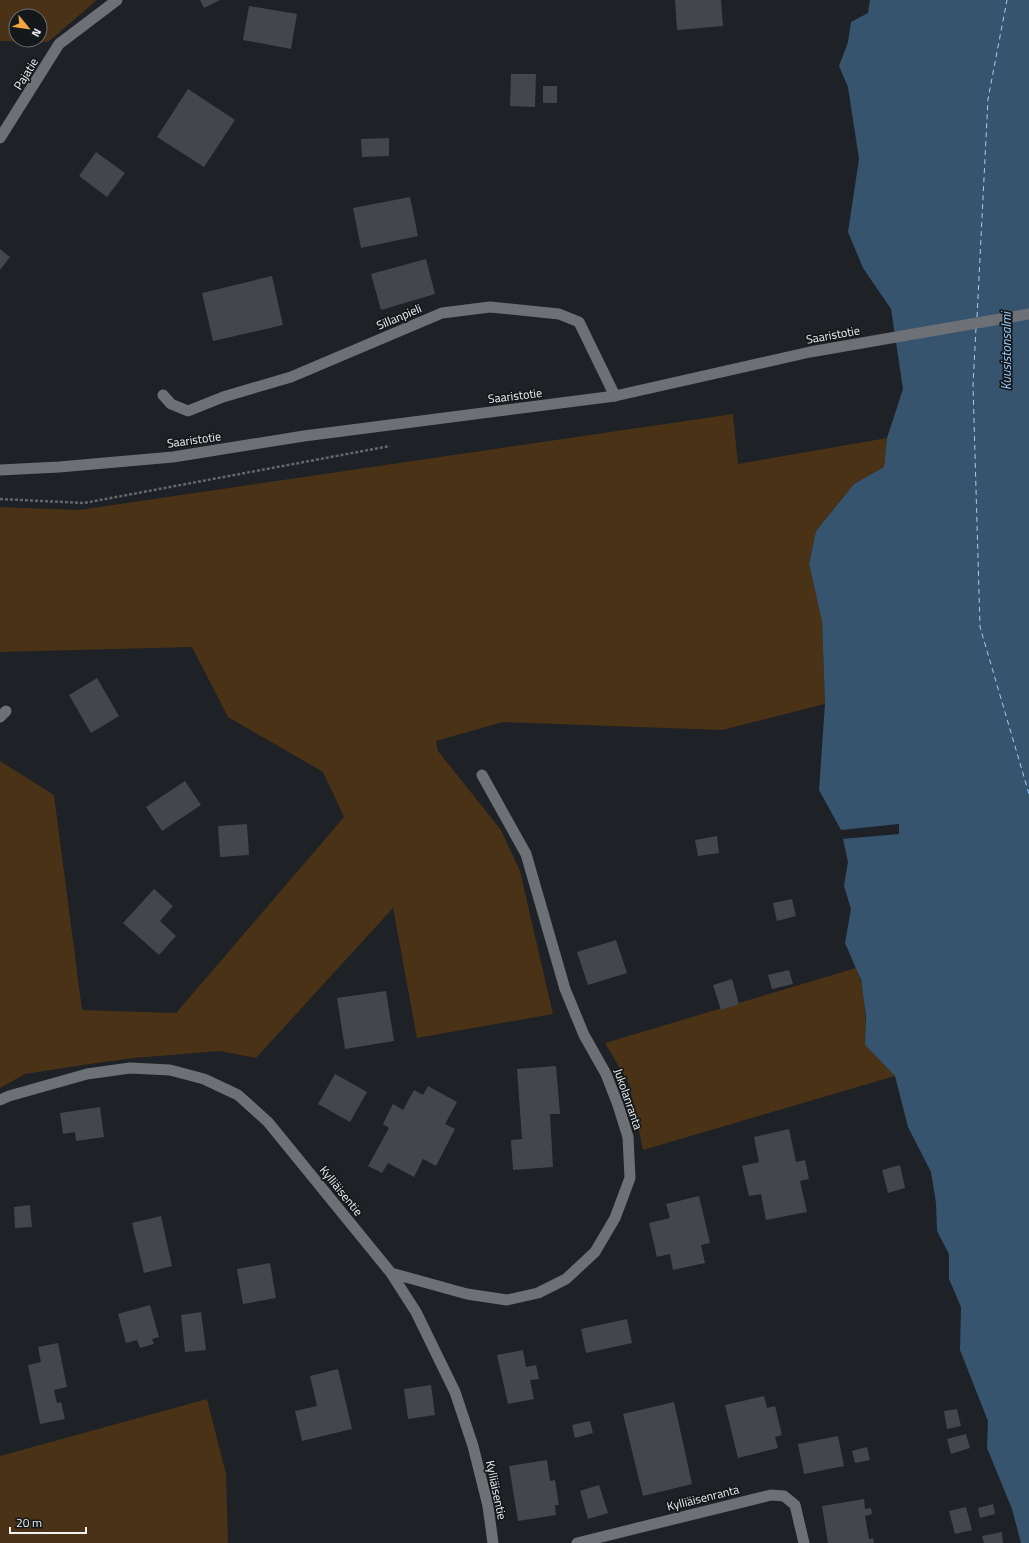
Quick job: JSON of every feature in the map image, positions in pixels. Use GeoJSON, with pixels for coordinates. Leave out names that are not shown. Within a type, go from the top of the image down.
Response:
{"type":"FeatureCollection","features":[{"type":"Feature","properties":{"kind":"street","name":"Pajatie"},"geometry":{"type":"LineString","coordinates":[[0,138],[59,44],[117,0]]}},
{"type":"Feature","properties":{"kind":"street","name":"Sillanpieli"},"geometry":{"type":"LineString","coordinates":[[163,395],[172,404],[188,411],[223,397],[291,377],[442,313],[490,307],[559,314],[578,322],[615,396]]}},
{"type":"Feature","properties":{"kind":"street","name":"Saaristotie"},"geometry":{"type":"LineString","coordinates":[[0,470],[59,467],[173,457],[304,436],[615,396],[810,352],[1029,314]]}},
{"type":"Feature","properties":{"kind":"street","name":"Jukolanranta"},"geometry":{"type":"LineString","coordinates":[[391,1273],[467,1294],[507,1300],[538,1293],[566,1279],[595,1252],[615,1218],[630,1178],[628,1137],[618,1105],[606,1074],[584,1035],[565,989],[526,854],[482,775]]}},
{"type":"Feature","properties":{"kind":"street","name":"Kylliäisentie"},"geometry":{"type":"LineString","coordinates":[[0,1100],[9,1096],[87,1074],[130,1068],[170,1070],[204,1079],[238,1095],[268,1122],[391,1273],[416,1312],[455,1392],[472,1446],[488,1506],[493,1543]]}},
{"type":"Feature","properties":{"kind":"street","name":"Kylliäisenranta"},"geometry":{"type":"LineString","coordinates":[[577,1543],[771,1495],[784,1496],[795,1505],[804,1543]]}},
{"type":"Feature","properties":{"kind":"shaded area"},"geometry":{"type":"Polygon","coordinates":[[[0,0],[97,0],[48,42],[48,8],[8,8],[8,41],[0,41],[0,0]]]}},
{"type":"Feature","properties":{"kind":"shaded area"},"geometry":{"type":"Polygon","coordinates":[[[733,414],[738,464],[887,438],[884,467],[854,484],[816,531],[809,563],[822,621],[825,704],[722,730],[503,722],[436,741],[438,751],[501,830],[520,871],[553,1014],[417,1038],[393,908],[256,1058],[220,1051],[134,1058],[25,1074],[0,1088],[0,761],[54,795],[82,1010],[176,1013],[344,817],[323,772],[228,717],[192,647],[0,652],[0,507],[79,510],[733,414]]]}},
{"type":"Feature","properties":{"kind":"shaded area"},"geometry":{"type":"Polygon","coordinates":[[[856,968],[864,996],[865,1045],[895,1076],[643,1150],[629,1084],[605,1043],[856,968]]]}},
{"type":"Feature","properties":{"kind":"shaded area"},"geometry":{"type":"Polygon","coordinates":[[[207,1399],[226,1474],[228,1543],[0,1543],[0,1456],[207,1399]]]}},
{"type":"Feature","properties":{"kind":"water","name":"Kuusistonsalmi"},"geometry":{"type":"Polygon","coordinates":[[[870,0],[1029,0],[1029,1543],[1021,1543],[1012,1509],[987,1448],[988,1421],[960,1350],[961,1307],[949,1279],[949,1254],[937,1231],[936,1203],[931,1172],[908,1127],[895,1076],[865,1045],[866,1016],[861,980],[845,943],[851,909],[844,886],[848,862],[841,830],[819,790],[825,704],[822,621],[809,564],[816,531],[854,484],[884,467],[887,438],[903,389],[891,309],[863,268],[848,232],[859,159],[848,87],[839,66],[848,42],[851,22],[868,13],[870,0]]]}},
{"type":"Feature","properties":{"kind":"pier"},"geometry":{"type":"Polygon","coordinates":[[[899,824],[899,834],[842,839],[841,830],[899,824]]]}},
{"type":"Feature","properties":{"kind":"building"},"geometry":{"type":"Polygon","coordinates":[[[200,0],[220,0],[204,8],[200,0]]]}},
{"type":"Feature","properties":{"kind":"building"},"geometry":{"type":"Polygon","coordinates":[[[675,0],[721,0],[723,26],[677,30],[675,0]]]}},
{"type":"Feature","properties":{"kind":"building"},"geometry":{"type":"Polygon","coordinates":[[[249,6],[297,14],[291,49],[243,40],[249,6]]]}},
{"type":"Feature","properties":{"kind":"building"},"geometry":{"type":"Polygon","coordinates":[[[511,74],[536,74],[535,107],[510,106],[511,74]]]}},
{"type":"Feature","properties":{"kind":"building"},"geometry":{"type":"Polygon","coordinates":[[[543,86],[557,86],[557,103],[543,103],[543,86]]]}},
{"type":"Feature","properties":{"kind":"building"},"geometry":{"type":"Polygon","coordinates":[[[188,89],[235,120],[204,167],[157,137],[188,89]]]}},
{"type":"Feature","properties":{"kind":"building"},"geometry":{"type":"Polygon","coordinates":[[[389,138],[389,156],[362,157],[361,139],[389,138]]]}},
{"type":"Feature","properties":{"kind":"building"},"geometry":{"type":"Polygon","coordinates":[[[96,152],[125,173],[107,197],[79,176],[96,152]]]}},
{"type":"Feature","properties":{"kind":"building"},"geometry":{"type":"Polygon","coordinates":[[[410,197],[418,236],[361,248],[353,208],[410,197]]]}},
{"type":"Feature","properties":{"kind":"building"},"geometry":{"type":"Polygon","coordinates":[[[0,249],[10,257],[0,270],[0,249]]]}},
{"type":"Feature","properties":{"kind":"building"},"geometry":{"type":"Polygon","coordinates":[[[426,259],[435,294],[381,310],[371,274],[426,259]]]}},
{"type":"Feature","properties":{"kind":"building"},"geometry":{"type":"Polygon","coordinates":[[[272,276],[283,325],[213,341],[202,293],[272,276]]]}},
{"type":"Feature","properties":{"kind":"building"},"geometry":{"type":"Polygon","coordinates":[[[97,678],[119,716],[91,733],[69,695],[97,678]]]}},
{"type":"Feature","properties":{"kind":"building"},"geometry":{"type":"Polygon","coordinates":[[[185,781],[201,805],[162,831],[146,807],[185,781]]]}},
{"type":"Feature","properties":{"kind":"building"},"geometry":{"type":"Polygon","coordinates":[[[247,824],[249,855],[220,857],[218,826],[247,824]]]}},
{"type":"Feature","properties":{"kind":"building"},"geometry":{"type":"Polygon","coordinates":[[[717,836],[719,853],[698,856],[695,840],[717,836]]]}},
{"type":"Feature","properties":{"kind":"building"},"geometry":{"type":"Polygon","coordinates":[[[154,889],[173,906],[160,921],[176,936],[159,955],[123,923],[154,889]]]}},
{"type":"Feature","properties":{"kind":"building"},"geometry":{"type":"Polygon","coordinates":[[[792,899],[796,916],[777,921],[773,903],[792,899]]]}},
{"type":"Feature","properties":{"kind":"building"},"geometry":{"type":"Polygon","coordinates":[[[616,940],[627,973],[588,985],[577,952],[616,940]]]}},
{"type":"Feature","properties":{"kind":"building"},"geometry":{"type":"Polygon","coordinates":[[[789,970],[793,984],[772,989],[768,975],[789,970]]]}},
{"type":"Feature","properties":{"kind":"building"},"geometry":{"type":"Polygon","coordinates":[[[732,979],[739,1004],[721,1010],[713,985],[732,979]]]}},
{"type":"Feature","properties":{"kind":"building"},"geometry":{"type":"Polygon","coordinates":[[[386,991],[394,1041],[345,1049],[337,998],[386,991]]]}},
{"type":"Feature","properties":{"kind":"building"},"geometry":{"type":"Polygon","coordinates":[[[556,1066],[560,1114],[550,1114],[553,1167],[513,1170],[511,1140],[522,1139],[517,1069],[556,1066]]]}},
{"type":"Feature","properties":{"kind":"building"},"geometry":{"type":"Polygon","coordinates":[[[335,1074],[367,1092],[350,1122],[318,1104],[335,1074]]]}},
{"type":"Feature","properties":{"kind":"building"},"geometry":{"type":"Polygon","coordinates":[[[428,1086],[457,1102],[445,1124],[455,1129],[436,1166],[423,1159],[414,1177],[388,1163],[382,1173],[368,1166],[389,1128],[383,1124],[393,1104],[403,1110],[414,1090],[423,1095],[428,1086]]]}},
{"type":"Feature","properties":{"kind":"building"},"geometry":{"type":"Polygon","coordinates":[[[100,1107],[104,1137],[76,1141],[75,1132],[63,1134],[60,1113],[100,1107]]]}},
{"type":"Feature","properties":{"kind":"building"},"geometry":{"type":"Polygon","coordinates":[[[789,1129],[796,1162],[805,1160],[809,1179],[800,1181],[807,1212],[766,1220],[761,1194],[749,1196],[742,1166],[759,1162],[754,1137],[789,1129]]]}},
{"type":"Feature","properties":{"kind":"building"},"geometry":{"type":"Polygon","coordinates":[[[900,1165],[905,1188],[888,1193],[882,1170],[900,1165]]]}},
{"type":"Feature","properties":{"kind":"building"},"geometry":{"type":"Polygon","coordinates":[[[699,1196],[710,1243],[701,1245],[705,1263],[673,1270],[670,1254],[657,1257],[649,1223],[670,1218],[666,1204],[699,1196]]]}},
{"type":"Feature","properties":{"kind":"building"},"geometry":{"type":"Polygon","coordinates":[[[30,1205],[32,1227],[15,1228],[14,1207],[30,1205]]]}},
{"type":"Feature","properties":{"kind":"building"},"geometry":{"type":"Polygon","coordinates":[[[161,1216],[172,1266],[144,1273],[132,1223],[161,1216]]]}},
{"type":"Feature","properties":{"kind":"building"},"geometry":{"type":"Polygon","coordinates":[[[270,1263],[276,1298],[243,1304],[237,1269],[270,1263]]]}},
{"type":"Feature","properties":{"kind":"building"},"geometry":{"type":"Polygon","coordinates":[[[150,1305],[159,1337],[152,1339],[154,1344],[140,1348],[137,1340],[126,1343],[118,1314],[150,1305]]]}},
{"type":"Feature","properties":{"kind":"building"},"geometry":{"type":"Polygon","coordinates":[[[201,1312],[206,1350],[185,1352],[181,1315],[201,1312]]]}},
{"type":"Feature","properties":{"kind":"building"},"geometry":{"type":"Polygon","coordinates":[[[627,1319],[632,1343],[586,1353],[581,1329],[627,1319]]]}},
{"type":"Feature","properties":{"kind":"building"},"geometry":{"type":"Polygon","coordinates":[[[58,1343],[67,1387],[54,1390],[57,1403],[61,1402],[65,1419],[40,1424],[28,1365],[41,1362],[38,1347],[58,1343]]]}},
{"type":"Feature","properties":{"kind":"building"},"geometry":{"type":"Polygon","coordinates":[[[523,1350],[526,1367],[536,1365],[539,1379],[530,1380],[534,1399],[508,1404],[497,1355],[523,1350]]]}},
{"type":"Feature","properties":{"kind":"building"},"geometry":{"type":"Polygon","coordinates":[[[338,1369],[352,1429],[302,1441],[295,1411],[317,1406],[310,1376],[338,1369]]]}},
{"type":"Feature","properties":{"kind":"building"},"geometry":{"type":"Polygon","coordinates":[[[431,1385],[435,1415],[408,1419],[404,1389],[431,1385]]]}},
{"type":"Feature","properties":{"kind":"building"},"geometry":{"type":"Polygon","coordinates":[[[764,1396],[767,1408],[775,1406],[782,1435],[775,1437],[778,1448],[738,1458],[725,1405],[764,1396]]]}},
{"type":"Feature","properties":{"kind":"building"},"geometry":{"type":"Polygon","coordinates":[[[674,1402],[692,1484],[643,1496],[623,1414],[674,1402]]]}},
{"type":"Feature","properties":{"kind":"building"},"geometry":{"type":"Polygon","coordinates":[[[957,1409],[961,1426],[947,1429],[944,1411],[957,1409]]]}},
{"type":"Feature","properties":{"kind":"building"},"geometry":{"type":"Polygon","coordinates":[[[590,1421],[593,1433],[575,1438],[572,1425],[590,1421]]]}},
{"type":"Feature","properties":{"kind":"building"},"geometry":{"type":"Polygon","coordinates":[[[966,1434],[970,1448],[951,1454],[947,1439],[966,1434]]]}},
{"type":"Feature","properties":{"kind":"building"},"geometry":{"type":"Polygon","coordinates":[[[838,1436],[844,1466],[804,1474],[798,1444],[838,1436]]]}},
{"type":"Feature","properties":{"kind":"building"},"geometry":{"type":"Polygon","coordinates":[[[867,1447],[870,1460],[855,1463],[852,1451],[867,1447]]]}},
{"type":"Feature","properties":{"kind":"building"},"geometry":{"type":"Polygon","coordinates":[[[547,1460],[550,1481],[555,1480],[559,1505],[555,1505],[556,1515],[518,1521],[509,1466],[547,1460]]]}},
{"type":"Feature","properties":{"kind":"building"},"geometry":{"type":"Polygon","coordinates":[[[599,1485],[608,1513],[588,1519],[580,1491],[599,1485]]]}},
{"type":"Feature","properties":{"kind":"building"},"geometry":{"type":"Polygon","coordinates":[[[864,1499],[865,1509],[871,1508],[872,1514],[865,1516],[869,1539],[873,1538],[874,1543],[828,1543],[822,1506],[864,1499]]]}},
{"type":"Feature","properties":{"kind":"building"},"geometry":{"type":"Polygon","coordinates":[[[993,1504],[995,1514],[980,1518],[978,1508],[993,1504]]]}},
{"type":"Feature","properties":{"kind":"building"},"geometry":{"type":"Polygon","coordinates":[[[966,1507],[972,1530],[955,1534],[949,1511],[966,1507]]]}},
{"type":"Feature","properties":{"kind":"building"},"geometry":{"type":"Polygon","coordinates":[[[1002,1532],[1003,1543],[984,1543],[982,1536],[1002,1532]]]}},
{"type":"Feature","properties":{"kind":"ferry route"},"geometry":{"type":"LineString","coordinates":[[977,317],[988,99],[1007,0]]}},
{"type":"Feature","properties":{"kind":"ferry route"},"geometry":{"type":"LineString","coordinates":[[976,328],[973,385],[980,627],[1029,794]]}}]}
